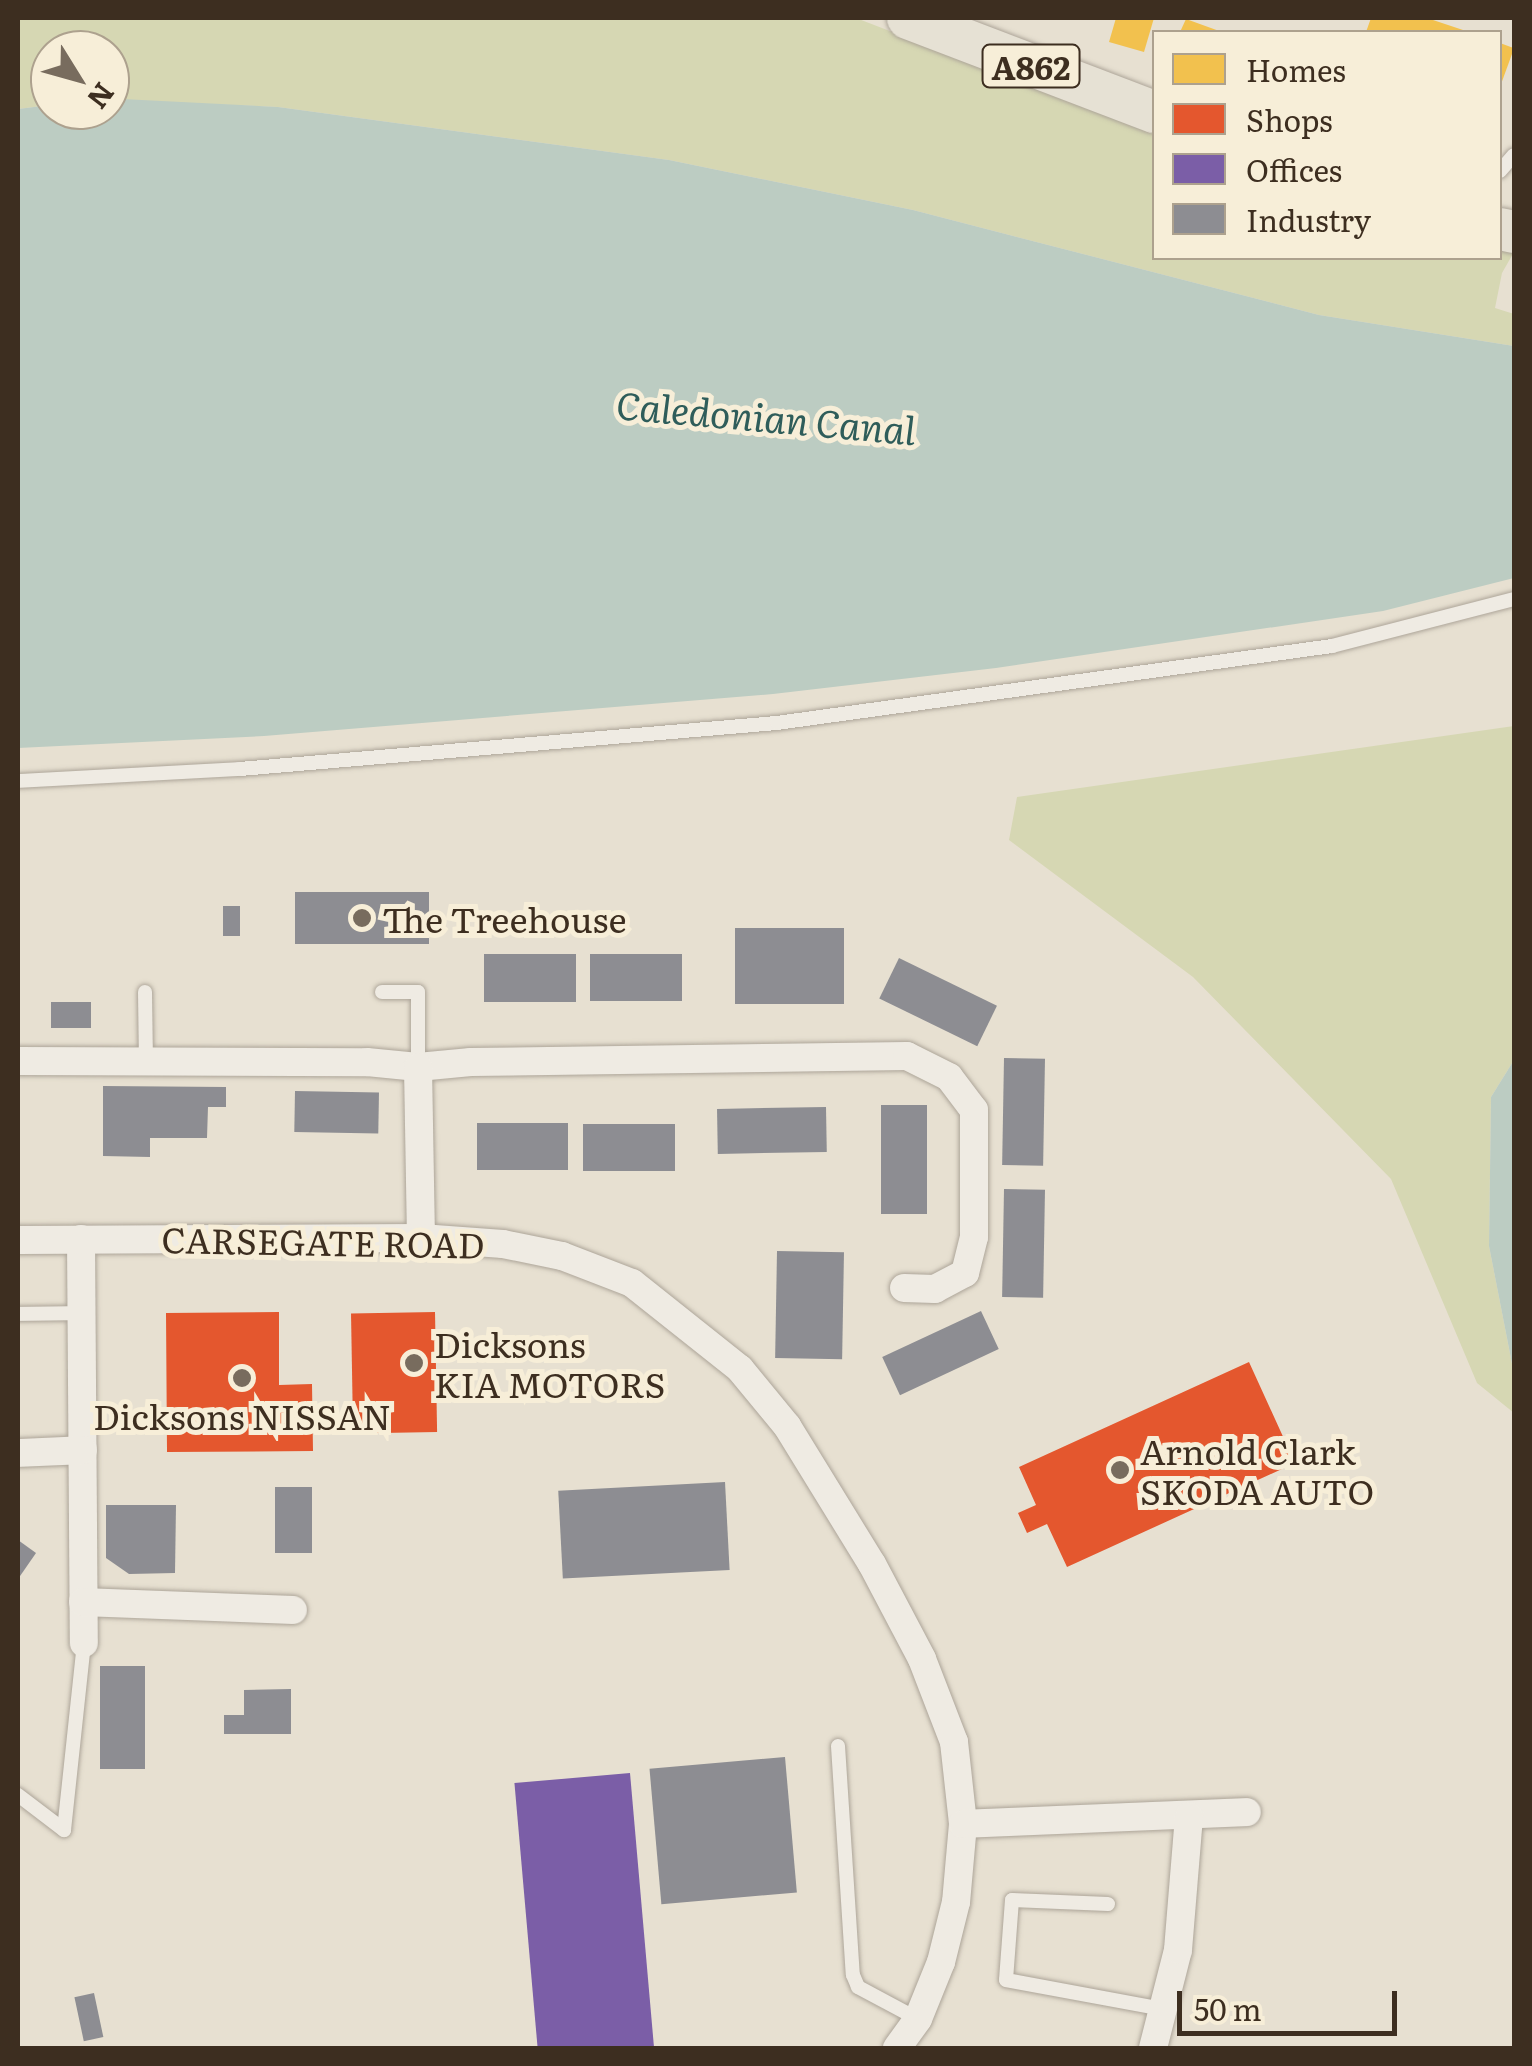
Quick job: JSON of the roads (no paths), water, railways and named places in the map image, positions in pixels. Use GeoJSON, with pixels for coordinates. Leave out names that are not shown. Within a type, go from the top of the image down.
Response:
{"type":"FeatureCollection","features":[{"type":"Feature","properties":{"kind":"main road","name":"A862"},"geometry":{"type":"LineString","coordinates":[[908,18],[1152,111]]}},
{"type":"Feature","properties":{"kind":"street"},"geometry":{"type":"LineString","coordinates":[[18,1060],[367,1062],[418,1067],[471,1062],[906,1056],[949,1077],[974,1110],[974,1236],[965,1273],[934,1289],[904,1288]]}},
{"type":"Feature","properties":{"kind":"street"},"geometry":{"type":"LineString","coordinates":[[418,1067],[421,1238]]}},
{"type":"Feature","properties":{"kind":"street","name":"CARSEGATE ROAD"},"geometry":{"type":"LineString","coordinates":[[18,1240],[421,1238],[503,1244],[562,1256],[632,1283],[740,1368],[787,1426],[872,1564],[922,1660],[954,1742],[963,1824],[956,1902],[941,1962],[918,2019],[897,2048]]}},
{"type":"Feature","properties":{"kind":"street"},"geometry":{"type":"LineString","coordinates":[[81,1239],[84,1643]]}},
{"type":"Feature","properties":{"kind":"street"},"geometry":{"type":"LineString","coordinates":[[18,1453],[82,1450]]}},
{"type":"Feature","properties":{"kind":"street"},"geometry":{"type":"LineString","coordinates":[[84,1602],[293,1610]]}},
{"type":"Feature","properties":{"kind":"street"},"geometry":{"type":"LineString","coordinates":[[963,1824],[1248,1812]]}},
{"type":"Feature","properties":{"kind":"street"},"geometry":{"type":"LineString","coordinates":[[1154,2048],[1178,1950],[1189,1816]]}},
{"type":"Feature","properties":{"kind":"lane"},"geometry":{"type":"LineString","coordinates":[[18,781],[240,769],[777,723],[1332,646],[1514,598]]}},
{"type":"Feature","properties":{"kind":"lane"},"geometry":{"type":"LineString","coordinates":[[146,992],[146,1061]]}},
{"type":"Feature","properties":{"kind":"lane"},"geometry":{"type":"LineString","coordinates":[[382,992],[418,992],[418,1067]]}},
{"type":"Feature","properties":{"kind":"lane"},"geometry":{"type":"LineString","coordinates":[[18,1314],[82,1313]]}},
{"type":"Feature","properties":{"kind":"lane"},"geometry":{"type":"LineString","coordinates":[[18,1795],[64,1830],[84,1643]]}},
{"type":"Feature","properties":{"kind":"lane"},"geometry":{"type":"LineString","coordinates":[[838,1746],[852,1975],[858,1986],[918,2019]]}},
{"type":"Feature","properties":{"kind":"lane"},"geometry":{"type":"LineString","coordinates":[[1108,1904],[1012,1900],[1006,1980],[1163,2009]]}},
{"type":"Feature","properties":{"kind":"water","name":"Caledonian Canal"},"geometry":{"type":"Polygon","coordinates":[[[130,99],[278,107],[669,160],[913,210],[1319,315],[1514,346],[1514,578],[1383,611],[996,668],[773,694],[264,736],[18,748],[18,109],[30,108],[30,130],[130,130],[130,99]]]}},
{"type":"Feature","properties":{"kind":"water"},"geometry":{"type":"Polygon","coordinates":[[[1514,1060],[1514,1374],[1489,1246],[1491,1097],[1514,1060]]]}},
{"type":"Feature","properties":{"kind":"place","name":"The Treehouse"},"geometry":{"type":"Point","coordinates":[362,918]}},
{"type":"Feature","properties":{"kind":"place","name":"Dicksons KIA MOTORS"},"geometry":{"type":"Point","coordinates":[414,1363]}},
{"type":"Feature","properties":{"kind":"place","name":"Dicksons NISSAN"},"geometry":{"type":"Point","coordinates":[242,1378]}},
{"type":"Feature","properties":{"kind":"place","name":"Arnold Clark SKODA AUTO"},"geometry":{"type":"Point","coordinates":[1120,1470]}}]}
